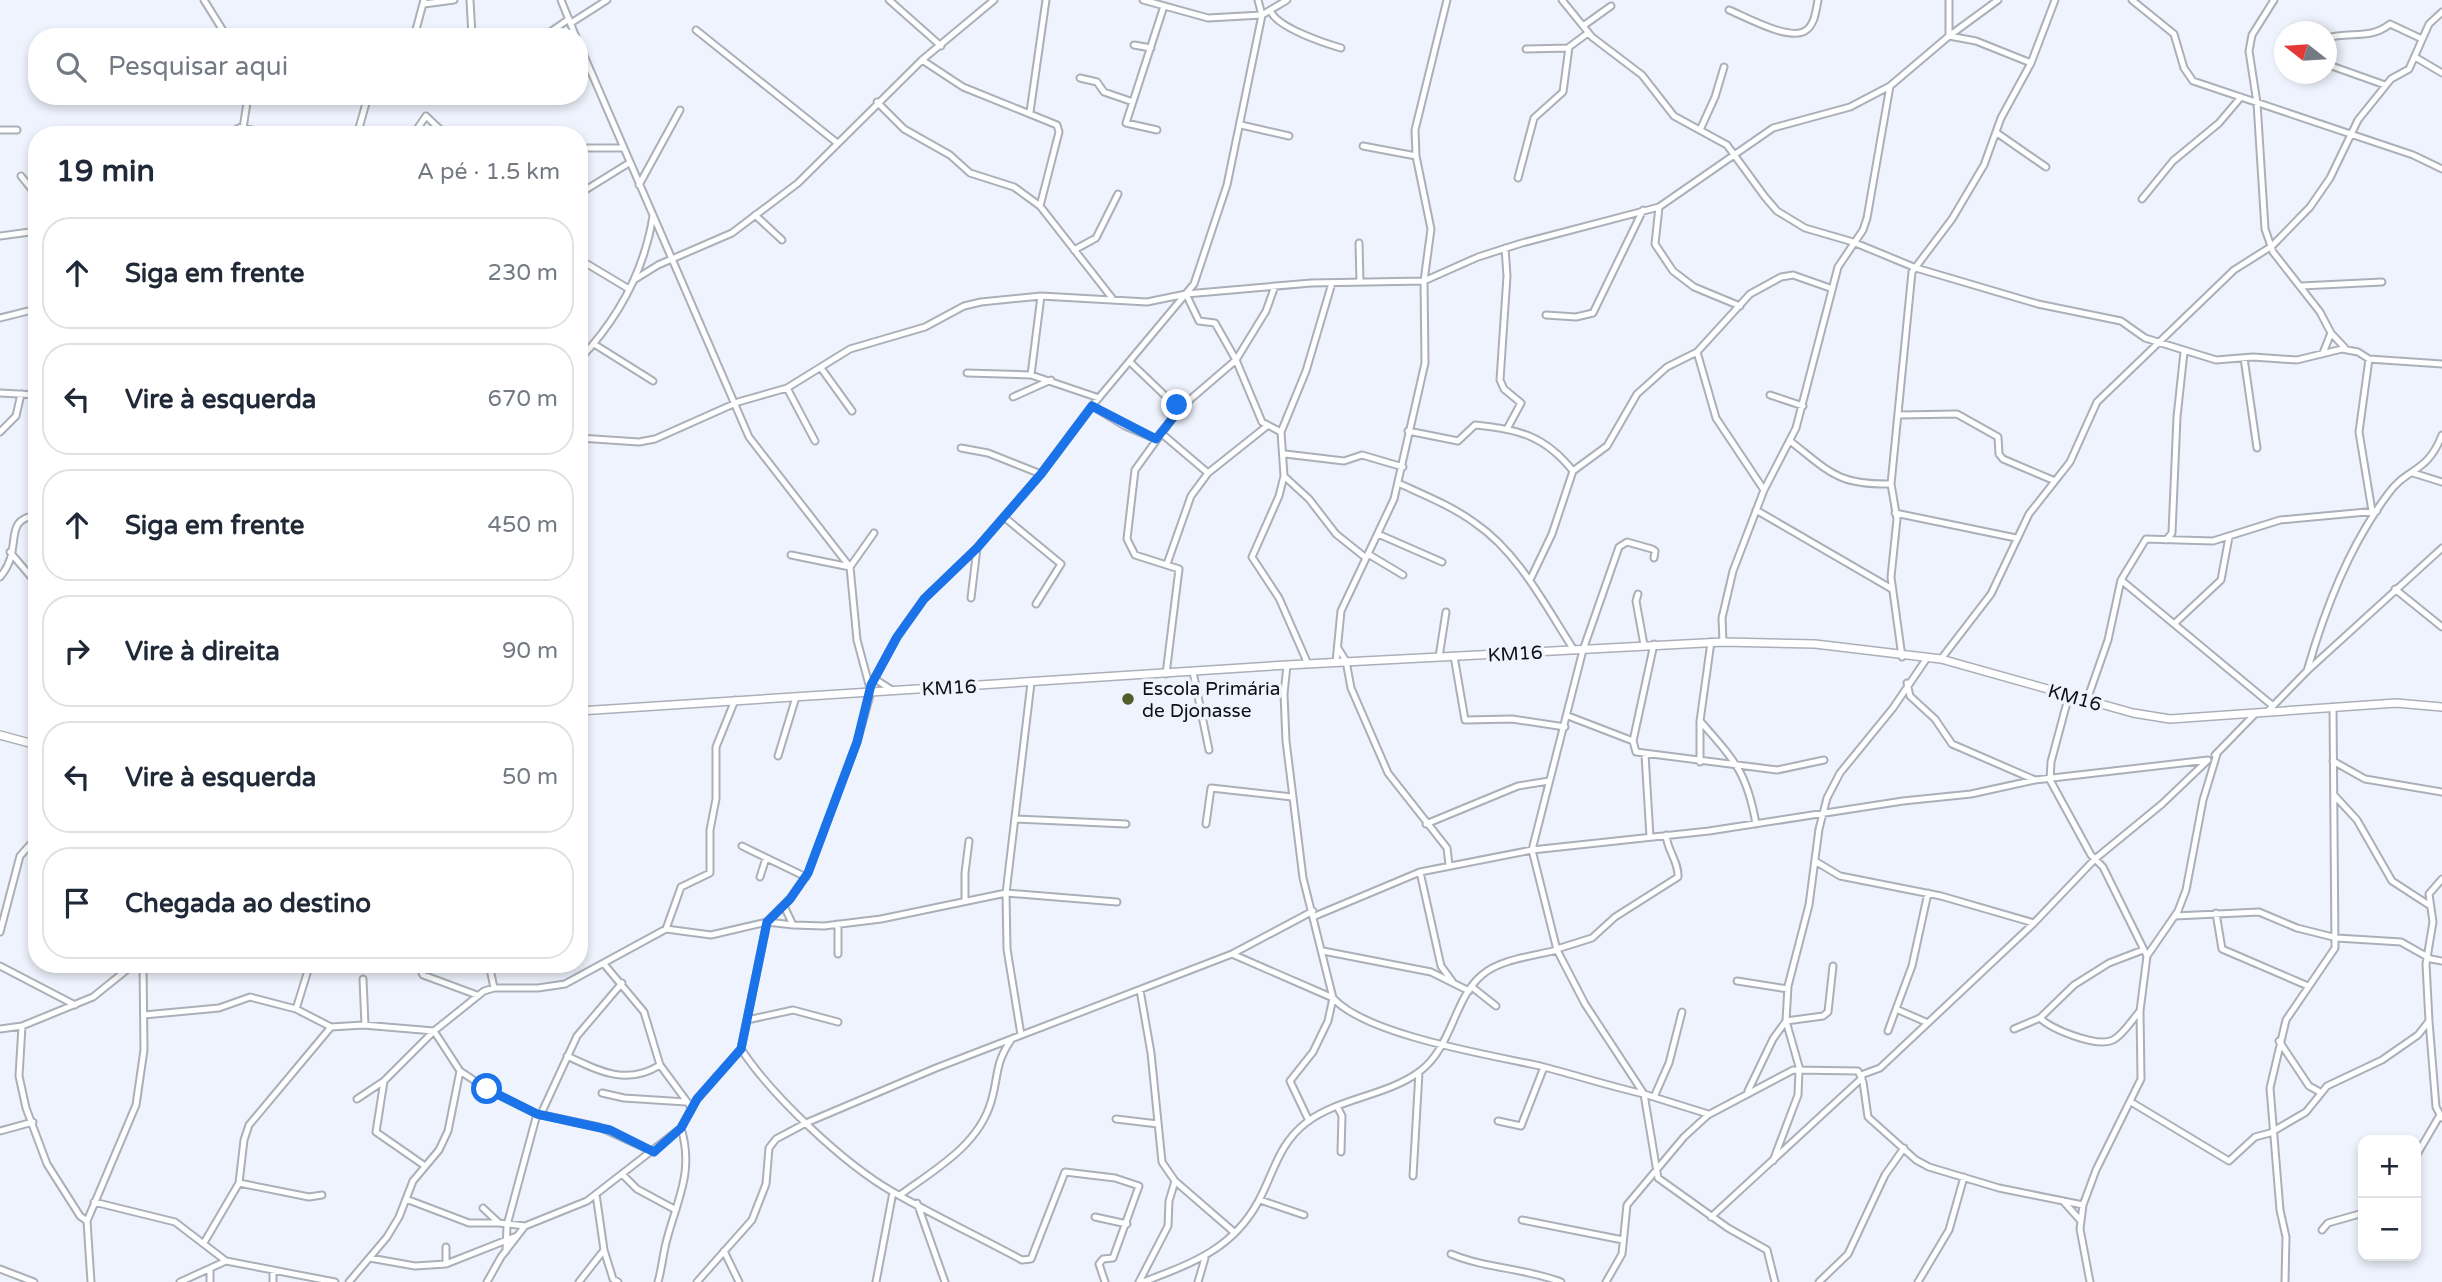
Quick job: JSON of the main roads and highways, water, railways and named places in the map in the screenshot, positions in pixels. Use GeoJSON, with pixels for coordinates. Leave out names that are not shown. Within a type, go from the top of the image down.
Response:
{"type":"FeatureCollection","features":[{"type":"Feature","properties":{"kind":"place","name":"Escola Primária de Djonasse"},"geometry":{"type":"Point","coordinates":[1128,699]}}]}
